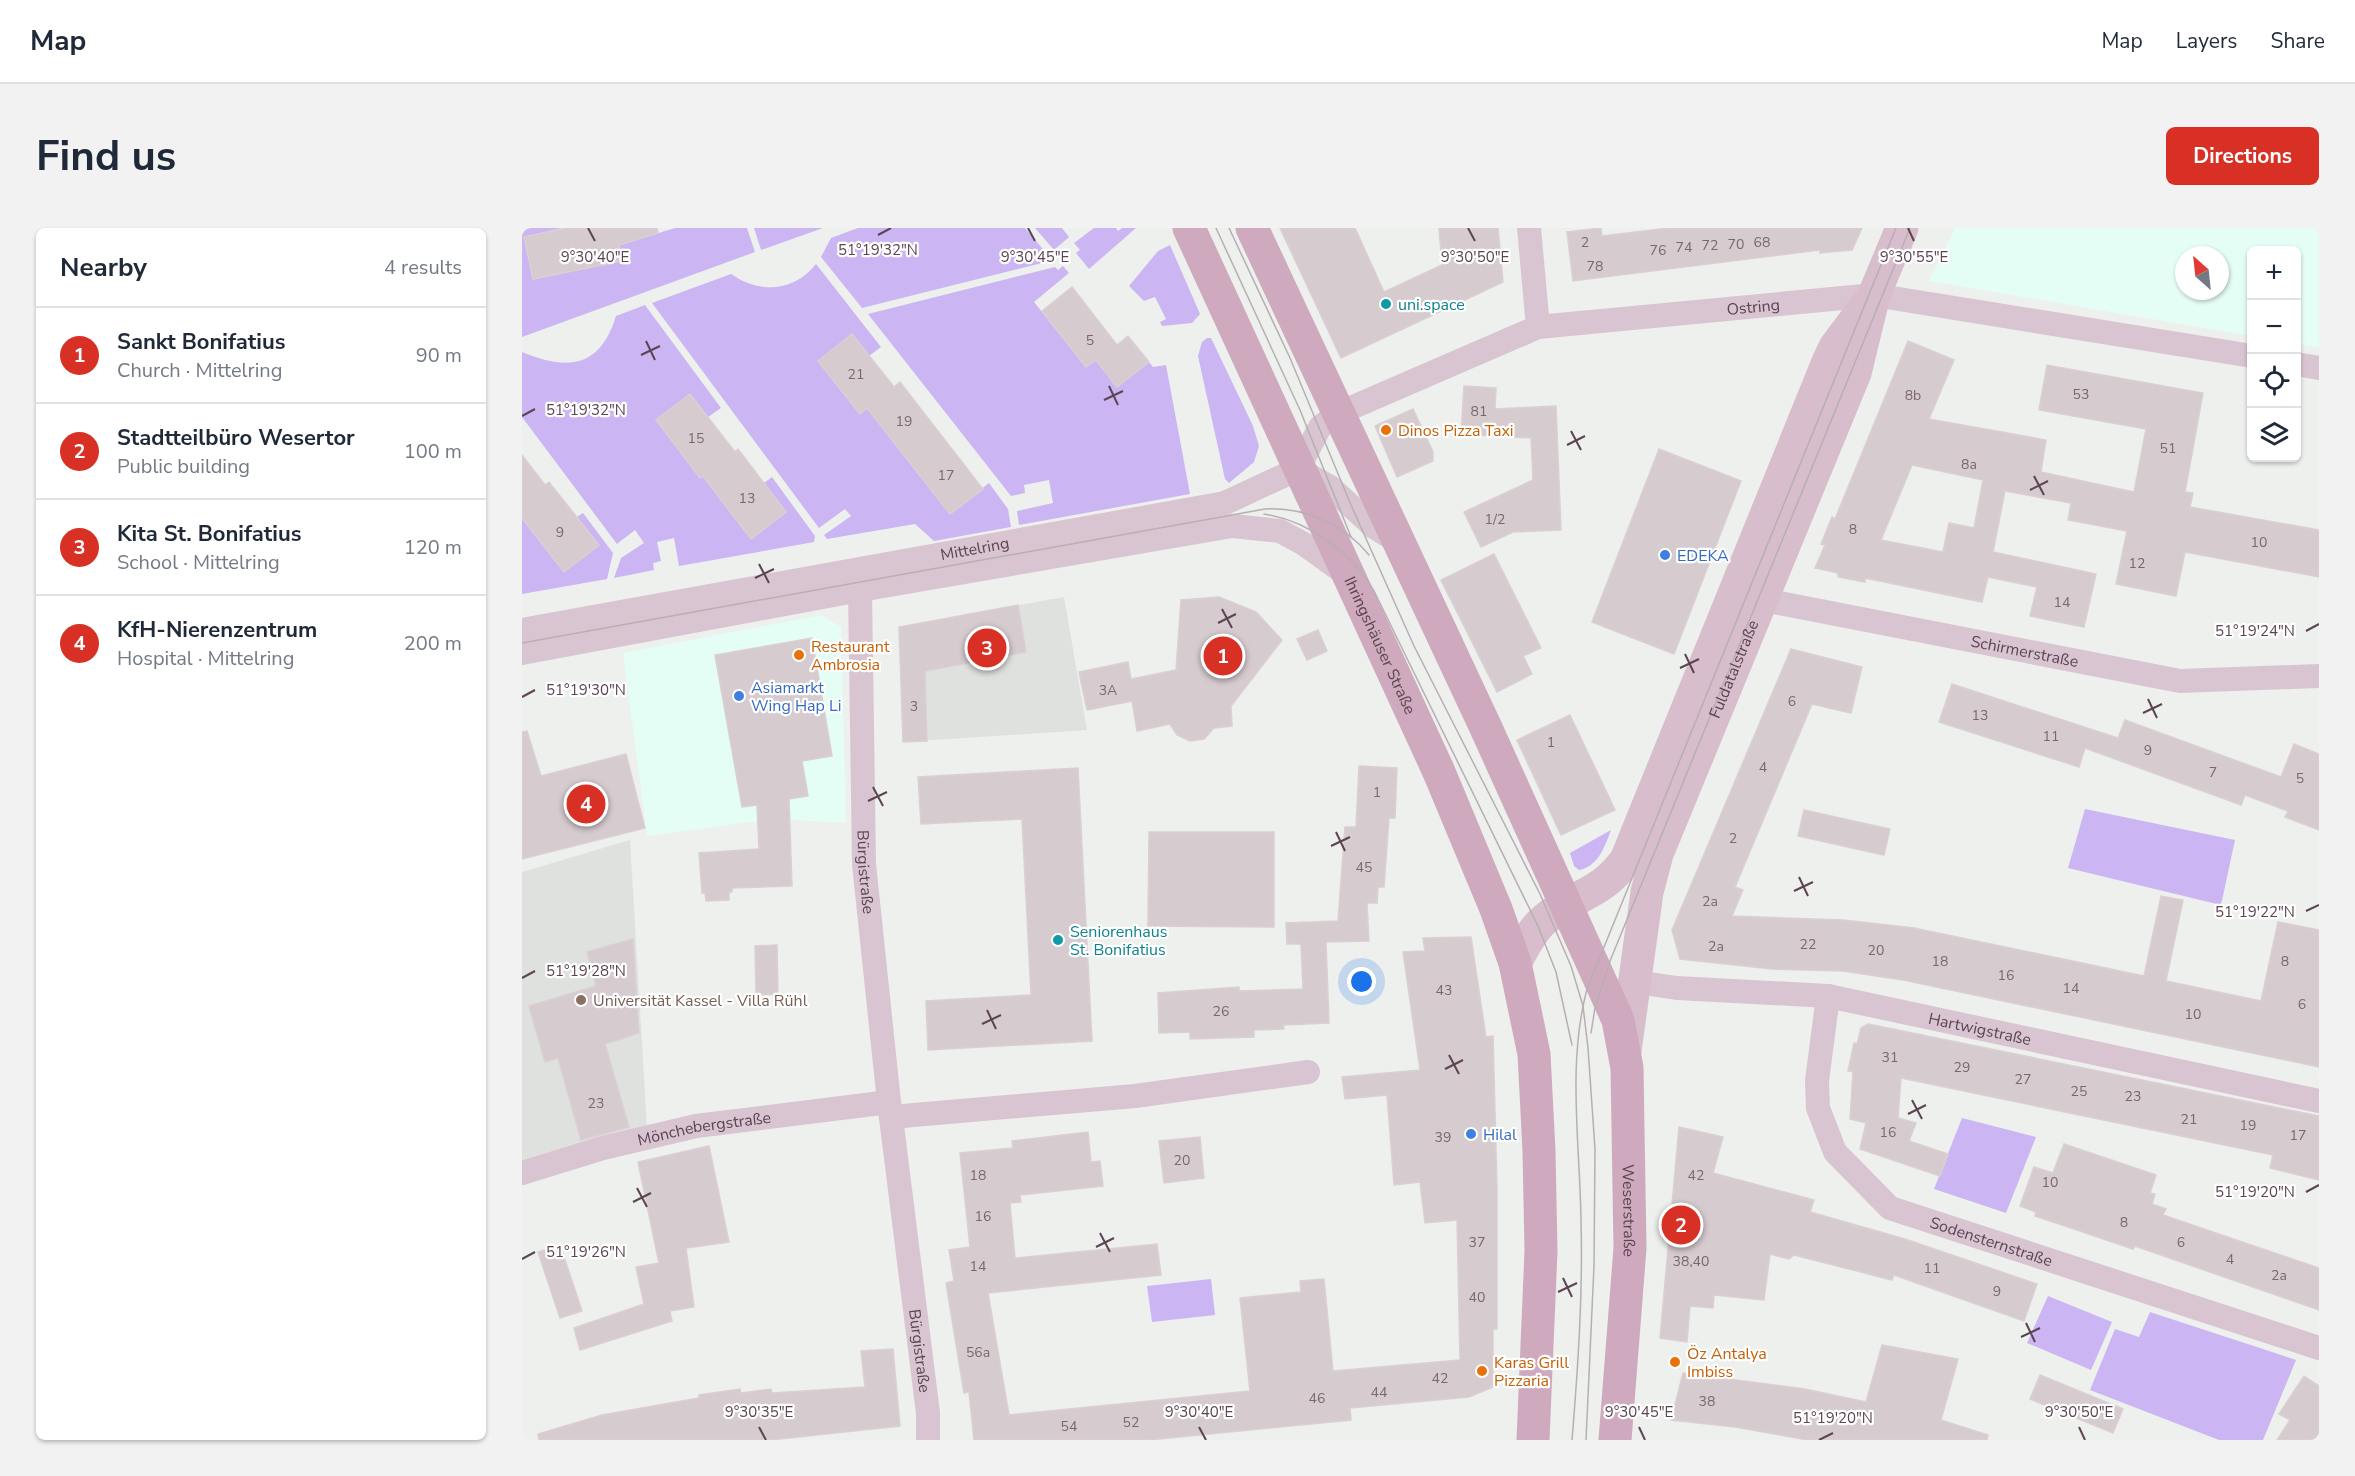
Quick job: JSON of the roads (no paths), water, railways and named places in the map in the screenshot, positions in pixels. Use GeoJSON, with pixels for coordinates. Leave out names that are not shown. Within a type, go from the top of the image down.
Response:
{"type":"FeatureCollection","features":[{"type":"Feature","properties":{"kind":"main road","name":"Ihringshäuser Straße"},"geometry":{"type":"LineString","coordinates":[[1190,228],[1439,772],[1496,909],[1515,963],[1536,1074],[1541,1251],[1533,1440]]}},
{"type":"Feature","properties":{"kind":"main road"},"geometry":{"type":"LineString","coordinates":[[1252,228],[1566,904]]}},
{"type":"Feature","properties":{"kind":"main road","name":"Fuldatalstraße"},"geometry":{"type":"LineString","coordinates":[[1515,963],[1538,926],[1566,904],[1607,883],[1626,860],[1861,357],[1874,295],[1902,228]]}},
{"type":"Feature","properties":{"kind":"main road","name":"Fuldatalstraße"},"geometry":{"type":"LineString","coordinates":[[1625,1051],[1647,892],[1658,854],[1748,597]]}},
{"type":"Feature","properties":{"kind":"main road","name":"Weserstraße"},"geometry":{"type":"LineString","coordinates":[[1566,904],[1614,1010],[1625,1051],[1630,1248],[1616,1440]]}},
{"type":"Feature","properties":{"kind":"street"},"geometry":{"type":"LineString","coordinates":[[1529,228],[1538,327]]}},
{"type":"Feature","properties":{"kind":"street","name":"Ostring"},"geometry":{"type":"LineString","coordinates":[[1298,468],[1320,427],[1337,414],[1538,327],[1567,322],[1698,314],[1874,295],[2247,355]]}},
{"type":"Feature","properties":{"kind":"street"},"geometry":{"type":"LineString","coordinates":[[2301,365],[2319,368]]}},
{"type":"Feature","properties":{"kind":"street"},"geometry":{"type":"LineString","coordinates":[[1298,468],[1330,487],[1374,527],[1400,543]]}},
{"type":"Feature","properties":{"kind":"street","name":"Mittelring"},"geometry":{"type":"LineString","coordinates":[[522,630],[1225,503],[1298,468]]}},
{"type":"Feature","properties":{"kind":"street","name":"Mittelring"},"geometry":{"type":"LineString","coordinates":[[522,653],[860,590],[1232,526],[1280,531],[1304,543],[1347,575]]}},
{"type":"Feature","properties":{"kind":"street","name":"Bürgistraße"},"geometry":{"type":"LineString","coordinates":[[860,590],[864,864],[890,1110],[928,1413],[928,1440]]}},
{"type":"Feature","properties":{"kind":"street","name":"Schirmerstraße"},"geometry":{"type":"LineString","coordinates":[[1748,597],[2180,681],[2319,676]]}},
{"type":"Feature","properties":{"kind":"street","name":"Hartwigstraße"},"geometry":{"type":"LineString","coordinates":[[1636,981],[1677,988],[1828,996],[2319,1101]]}},
{"type":"Feature","properties":{"kind":"street","name":"Sodensternstraße"},"geometry":{"type":"LineString","coordinates":[[1828,996],[1817,1081],[1818,1108],[1835,1152],[1890,1208],[2319,1347]]}},
{"type":"Feature","properties":{"kind":"street"},"geometry":{"type":"LineString","coordinates":[[890,1110],[1135,1096],[1308,1072]]}},
{"type":"Feature","properties":{"kind":"street","name":"Mönchebergstraße"},"geometry":{"type":"LineString","coordinates":[[522,1173],[603,1148],[696,1126],[890,1110]]}},
{"type":"Feature","properties":{"kind":"tram line"},"geometry":{"type":"LineString","coordinates":[[1216,228],[1300,410],[1351,537]]}},
{"type":"Feature","properties":{"kind":"tram line"},"geometry":{"type":"LineString","coordinates":[[1229,228],[1290,358],[1351,505],[1414,646],[1540,894],[1571,966],[1583,1006],[1595,1149],[1594,1266],[1586,1440]]}},
{"type":"Feature","properties":{"kind":"tram line"},"geometry":{"type":"LineString","coordinates":[[1572,1440],[1581,1276],[1576,1075],[1577,1046],[1587,989],[1896,228]]}},
{"type":"Feature","properties":{"kind":"tram line"},"geometry":{"type":"LineString","coordinates":[[1591,1033],[1595,1008],[1610,961],[1910,228]]}},
{"type":"Feature","properties":{"kind":"tram line"},"geometry":{"type":"LineString","coordinates":[[522,643],[1265,509],[1295,511],[1323,520],[1348,534],[1369,555]]}},
{"type":"Feature","properties":{"kind":"tram line"},"geometry":{"type":"LineString","coordinates":[[1264,514],[1297,524],[1327,540],[1341,551],[1365,577],[1374,591],[1538,926],[1556,972],[1572,1045]]}},
{"type":"Feature","properties":{"kind":"place","name":"uni.space"},"geometry":{"type":"Point","coordinates":[1386,304]}},
{"type":"Feature","properties":{"kind":"place","name":"Dinos Pizza Taxi"},"geometry":{"type":"Point","coordinates":[1386,430]}},
{"type":"Feature","properties":{"kind":"place","name":"EDEKA"},"geometry":{"type":"Point","coordinates":[1665,555]}},
{"type":"Feature","properties":{"kind":"place","name":"Kita St. Bonifatius"},"geometry":{"type":"Point","coordinates":[987,648]}},
{"type":"Feature","properties":{"kind":"place","name":"Restaurant Ambrosia"},"geometry":{"type":"Point","coordinates":[799,655]}},
{"type":"Feature","properties":{"kind":"place","name":"Sankt Bonifatius"},"geometry":{"type":"Point","coordinates":[1223,656]}},
{"type":"Feature","properties":{"kind":"place","name":"Asiamarkt Wing Hap Li"},"geometry":{"type":"Point","coordinates":[739,696]}},
{"type":"Feature","properties":{"kind":"place","name":"KfH-Nierenzentrum"},"geometry":{"type":"Point","coordinates":[586,804]}},
{"type":"Feature","properties":{"kind":"place","name":"Seniorenhaus St. Bonifatius"},"geometry":{"type":"Point","coordinates":[1058,940]}},
{"type":"Feature","properties":{"kind":"place","name":"Universität Kassel - Villa Rühl"},"geometry":{"type":"Point","coordinates":[581,1000]}},
{"type":"Feature","properties":{"kind":"place","name":"Hilal"},"geometry":{"type":"Point","coordinates":[1471,1134]}},
{"type":"Feature","properties":{"kind":"place","name":"Stadtteilbüro Wesertor"},"geometry":{"type":"Point","coordinates":[1681,1225]}},
{"type":"Feature","properties":{"kind":"place","name":"Öz Antalya Imbiss"},"geometry":{"type":"Point","coordinates":[1675,1362]}},
{"type":"Feature","properties":{"kind":"place","name":"Karas Grill Pizzaria"},"geometry":{"type":"Point","coordinates":[1482,1371]}}]}
